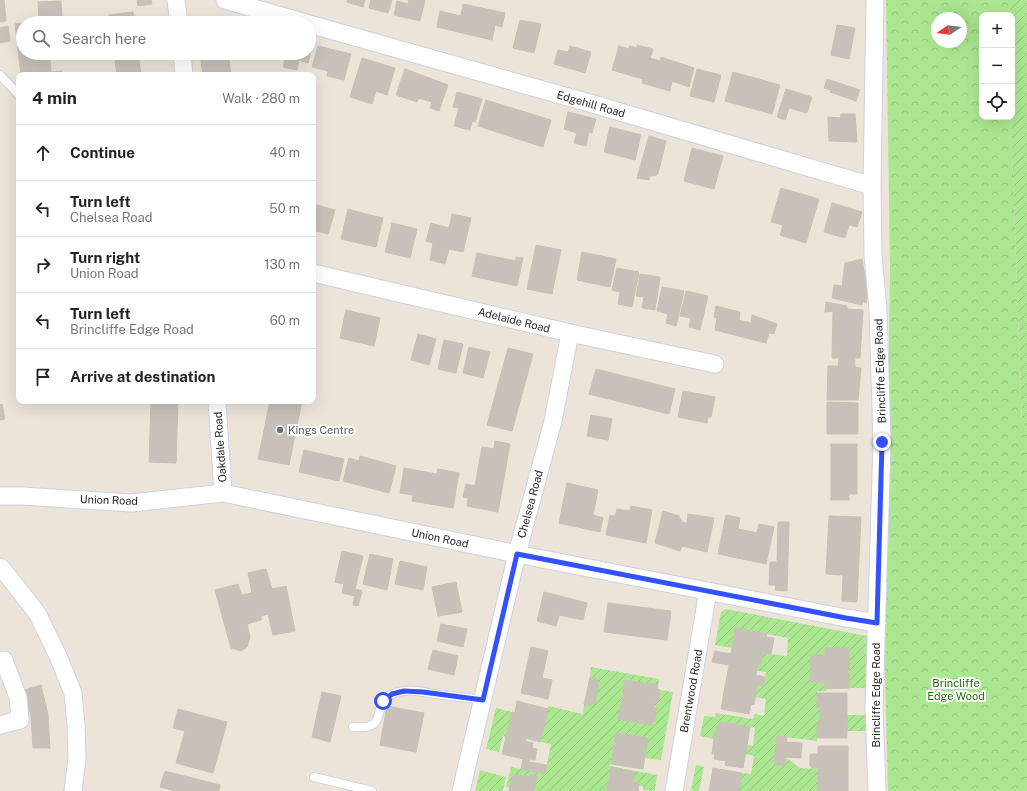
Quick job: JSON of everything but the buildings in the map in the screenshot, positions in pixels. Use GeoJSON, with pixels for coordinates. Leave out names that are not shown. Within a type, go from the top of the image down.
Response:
{"type":"FeatureCollection","features":[{"type":"Feature","properties":{"kind":"street"},"geometry":{"type":"LineString","coordinates":[[176,0],[178,16]]}},
{"type":"Feature","properties":{"kind":"street","name":"Edgehill Road"},"geometry":{"type":"LineString","coordinates":[[225,0],[283,16]]}},
{"type":"Feature","properties":{"kind":"street","name":"Brincliffe Edge Road"},"geometry":{"type":"LineString","coordinates":[[875,0],[872,186],[873,255],[878,310],[882,436],[874,707],[876,791]]}},
{"type":"Feature","properties":{"kind":"street","name":"Edgehill Road"},"geometry":{"type":"LineString","coordinates":[[316,25],[872,186]]}},
{"type":"Feature","properties":{"kind":"street"},"geometry":{"type":"LineString","coordinates":[[183,60],[184,72]]}},
{"type":"Feature","properties":{"kind":"street","name":"Adelaide Road"},"geometry":{"type":"LineString","coordinates":[[316,273],[570,333],[715,364]]}},
{"type":"Feature","properties":{"kind":"street","name":"Chelsea Road"},"geometry":{"type":"LineString","coordinates":[[461,791],[517,554],[553,421],[570,333]]}},
{"type":"Feature","properties":{"kind":"street","name":"Oakdale Road"},"geometry":{"type":"LineString","coordinates":[[216,404],[222,493]]}},
{"type":"Feature","properties":{"kind":"street","name":"Union Road"},"geometry":{"type":"LineString","coordinates":[[0,496],[131,503],[222,493],[517,554],[877,623]]}},
{"type":"Feature","properties":{"kind":"street"},"geometry":{"type":"LineString","coordinates":[[0,567],[37,613],[58,656],[73,693],[77,758],[73,791]]}},
{"type":"Feature","properties":{"kind":"street","name":"Brentwood Road"},"geometry":{"type":"LineString","coordinates":[[674,791],[708,591]]}},
{"type":"Feature","properties":{"kind":"street"},"geometry":{"type":"LineString","coordinates":[[0,725],[20,720],[18,697],[4,660]]}},
{"type":"Feature","properties":{"kind":"lane"},"geometry":{"type":"LineString","coordinates":[[0,75],[16,92]]}},
{"type":"Feature","properties":{"kind":"lane"},"geometry":{"type":"LineString","coordinates":[[353,727],[371,726],[377,721],[383,701],[392,694],[404,691],[483,700]]}},
{"type":"Feature","properties":{"kind":"lane"},"geometry":{"type":"LineString","coordinates":[[314,778],[372,791]]}},
{"type":"Feature","properties":{"kind":"green space","name":"Brincliffe Edge Wood"},"geometry":{"type":"Polygon","coordinates":[[[886,0],[1010,0],[1010,12],[979,12],[979,120],[1011,120],[1022,423],[1027,431],[1027,791],[888,791],[885,675],[890,269],[886,0]]]}},
{"type":"Feature","properties":{"kind":"green space"},"geometry":{"type":"Polygon","coordinates":[[[1010,0],[1027,0],[1027,431],[1022,423],[1011,120],[1015,120],[1015,12],[1010,12],[1010,0]]]}},
{"type":"Feature","properties":{"kind":"green space"},"geometry":{"type":"Polygon","coordinates":[[[726,609],[867,636],[867,688],[849,688],[849,648],[825,648],[825,655],[811,655],[811,682],[825,682],[826,691],[817,691],[817,707],[820,708],[820,723],[817,723],[817,741],[777,736],[774,765],[784,765],[785,757],[800,768],[818,769],[818,791],[739,791],[742,773],[751,774],[754,756],[745,754],[747,745],[753,746],[755,728],[720,722],[719,726],[717,726],[714,739],[700,736],[704,716],[715,717],[716,713],[753,719],[755,714],[764,716],[766,699],[755,697],[757,684],[764,685],[766,672],[757,671],[758,664],[761,664],[763,653],[787,656],[788,638],[735,628],[732,648],[715,645],[721,612],[726,609]]]}},
{"type":"Feature","properties":{"kind":"green space"},"geometry":{"type":"Polygon","coordinates":[[[591,667],[659,679],[658,685],[625,680],[618,719],[654,721],[656,709],[654,708],[655,702],[658,702],[660,690],[673,692],[661,760],[645,758],[648,738],[616,733],[610,766],[657,775],[655,791],[643,790],[643,787],[639,785],[639,783],[633,782],[635,772],[611,767],[607,791],[534,791],[537,777],[513,774],[510,788],[506,787],[511,767],[545,774],[551,744],[540,742],[548,706],[583,714],[584,704],[591,705],[591,703],[595,703],[599,681],[596,680],[596,678],[590,677],[591,667]]]}},
{"type":"Feature","properties":{"kind":"green space"},"geometry":{"type":"Polygon","coordinates":[[[496,708],[512,712],[506,737],[503,736],[499,752],[486,749],[496,708]]]}},
{"type":"Feature","properties":{"kind":"green space"},"geometry":{"type":"Polygon","coordinates":[[[847,715],[868,715],[867,731],[847,731],[847,715]]]}},
{"type":"Feature","properties":{"kind":"green space"},"geometry":{"type":"Polygon","coordinates":[[[696,765],[704,767],[699,791],[691,791],[696,765]]]}},
{"type":"Feature","properties":{"kind":"green space"},"geometry":{"type":"Polygon","coordinates":[[[480,770],[506,777],[503,791],[475,791],[480,770]]]}},
{"type":"Feature","properties":{"kind":"place","name":"Kings Centre"},"geometry":{"type":"Point","coordinates":[280,430]}},
{"type":"Feature","properties":{"kind":"route"},"geometry":{"type":"LineString","coordinates":[[383,701],[392,694],[404,691],[452,695],[483,700],[517,554],[877,623],[882,442]]}}]}
